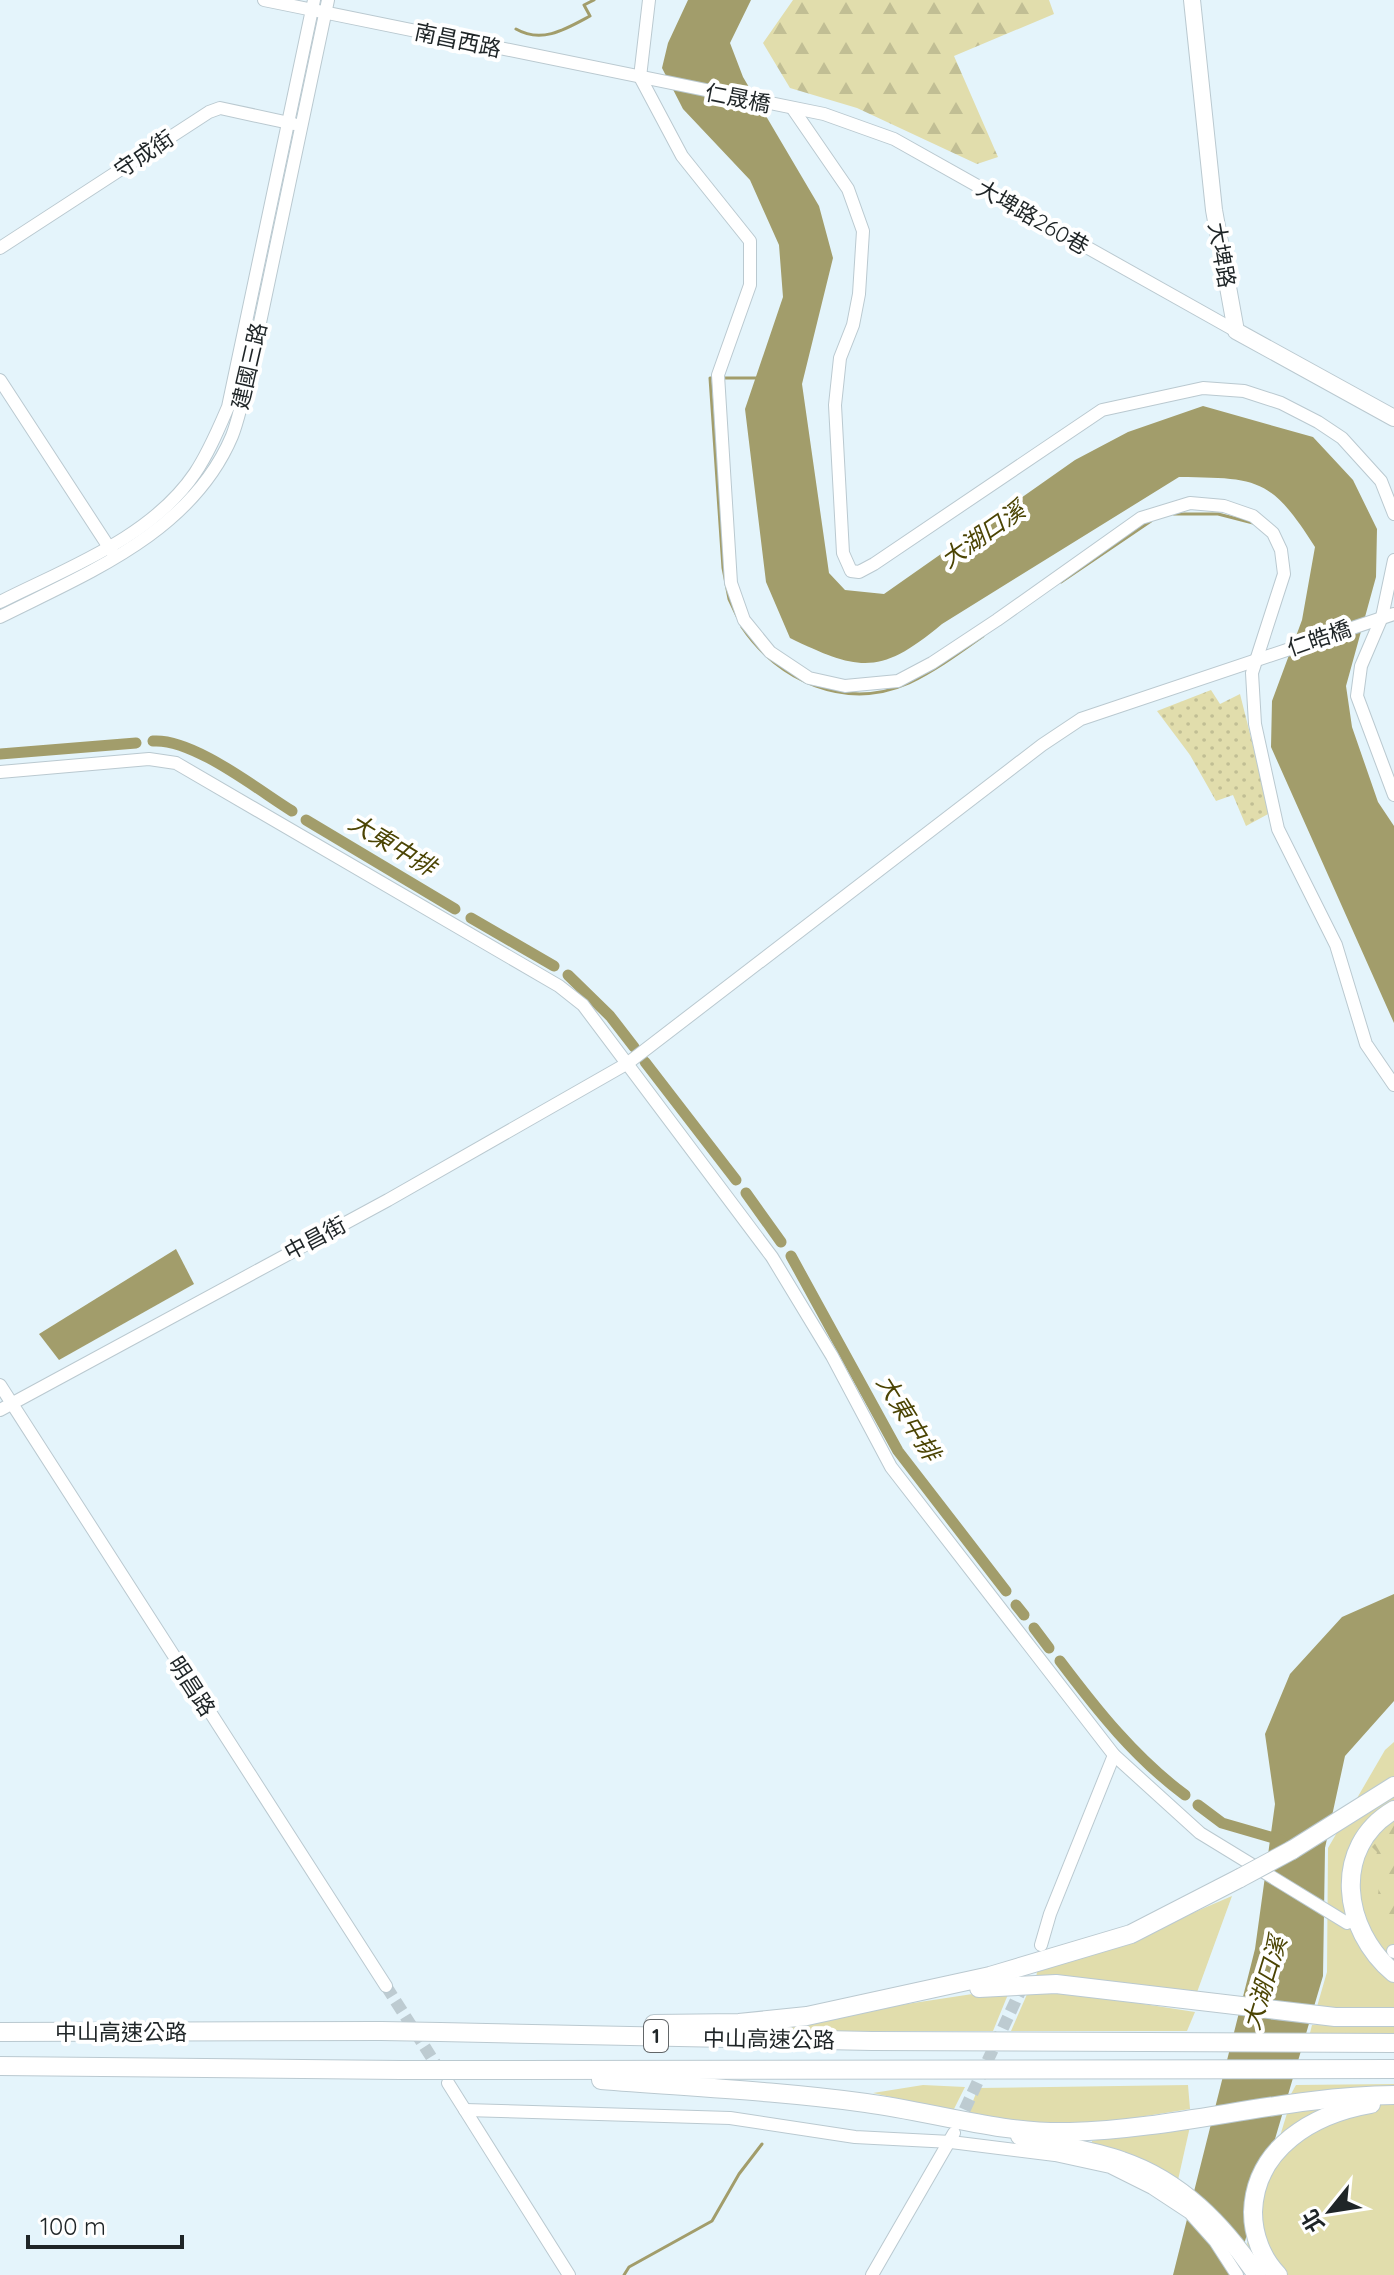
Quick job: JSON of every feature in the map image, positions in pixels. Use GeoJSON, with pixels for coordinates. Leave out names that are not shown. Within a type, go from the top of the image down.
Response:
{"type":"FeatureCollection","features":[{"type":"Feature","properties":{"kind":"highway"},"geometry":{"type":"LineString","coordinates":[[878,2003],[1054,1958],[1131,1934],[1326,1831],[1392,1787]]}},
{"type":"Feature","properties":{"kind":"highway"},"geometry":{"type":"LineString","coordinates":[[1394,1810],[1369,1828],[1358,1846],[1350,1867],[1346,1917],[1394,1973]]}},
{"type":"Feature","properties":{"kind":"highway"},"geometry":{"type":"LineString","coordinates":[[448,2032],[498,2026],[739,2023],[807,2016],[987,1987],[1056,1984],[1335,2017],[1394,2017]]}},
{"type":"Feature","properties":{"kind":"highway","name":"中山高速公路"},"geometry":{"type":"LineString","coordinates":[[0,2032],[381,2031],[872,2041],[1394,2043]]}},
{"type":"Feature","properties":{"kind":"highway","name":"中山高速公路"},"geometry":{"type":"LineString","coordinates":[[0,2066],[401,2070],[1394,2069]]}},
{"type":"Feature","properties":{"kind":"highway"},"geometry":{"type":"LineString","coordinates":[[474,2070],[867,2103],[983,2125],[1122,2161],[1162,2179],[1202,2209],[1223,2230],[1257,2275]]}},
{"type":"Feature","properties":{"kind":"highway"},"geometry":{"type":"LineString","coordinates":[[983,2125],[1067,2132],[1193,2116],[1394,2097]]}},
{"type":"Feature","properties":{"kind":"highway"},"geometry":{"type":"LineString","coordinates":[[1278,2275],[1257,2238],[1253,2222],[1257,2182],[1283,2144],[1339,2102]]}},
{"type":"Feature","properties":{"kind":"main road","name":"大埤路"},"geometry":{"type":"LineString","coordinates":[[1192,0],[1214,210],[1236,331]]}},
{"type":"Feature","properties":{"kind":"main road"},"geometry":{"type":"LineString","coordinates":[[1236,331],[1394,418]]}},
{"type":"Feature","properties":{"kind":"street","name":"南昌西路"},"geometry":{"type":"LineString","coordinates":[[264,0],[319,5],[646,79]]}},
{"type":"Feature","properties":{"kind":"street"},"geometry":{"type":"LineString","coordinates":[[649,0],[646,79],[682,156],[750,241],[750,285],[718,375],[731,583],[744,620],[770,652],[809,678],[845,686],[898,681],[923,669],[997,620],[1141,518],[1190,503],[1224,506],[1253,516],[1273,533],[1281,550],[1284,574],[1252,673],[1255,724],[1278,829],[1336,945],[1366,1044],[1394,1085]]}},
{"type":"Feature","properties":{"kind":"street","name":"建國三路"},"geometry":{"type":"LineString","coordinates":[[0,602],[108,546],[151,518],[184,487],[210,450],[228,407],[319,5]]}},
{"type":"Feature","properties":{"kind":"street","name":"仁晟橋"},"geometry":{"type":"LineString","coordinates":[[646,79],[824,114]]}},
{"type":"Feature","properties":{"kind":"street","name":"守成街"},"geometry":{"type":"LineString","coordinates":[[0,248],[209,112],[220,108],[294,124]]}},
{"type":"Feature","properties":{"kind":"street"},"geometry":{"type":"LineString","coordinates":[[793,109],[848,189],[863,231],[859,294],[853,325],[840,358],[835,405],[843,553],[851,571],[859,572],[874,564],[1102,410],[1203,388],[1244,391],[1281,403],[1318,422],[1342,438],[1381,481],[1394,514]]}},
{"type":"Feature","properties":{"kind":"street","name":"大埤路260巷"},"geometry":{"type":"LineString","coordinates":[[824,114],[894,139],[1236,331]]}},
{"type":"Feature","properties":{"kind":"street","name":"建國三路"},"geometry":{"type":"LineString","coordinates":[[0,617],[116,558],[162,527],[190,501],[232,435],[246,389],[294,124]]}},
{"type":"Feature","properties":{"kind":"street"},"geometry":{"type":"LineString","coordinates":[[0,380],[116,558]]}},
{"type":"Feature","properties":{"kind":"street"},"geometry":{"type":"LineString","coordinates":[[1394,560],[1388,615],[1361,666],[1357,696],[1394,795]]}},
{"type":"Feature","properties":{"kind":"street","name":"仁皓橋"},"geometry":{"type":"LineString","coordinates":[[1256,660],[1388,615]]}},
{"type":"Feature","properties":{"kind":"street","name":"中昌街"},"geometry":{"type":"LineString","coordinates":[[6,1407],[388,1200],[628,1063],[1042,745],[1081,719],[1256,660]]}},
{"type":"Feature","properties":{"kind":"street"},"geometry":{"type":"LineString","coordinates":[[0,772],[149,759],[176,763],[483,945],[559,986],[583,1005],[772,1257],[832,1356],[891,1467],[1114,1755],[1200,1833],[1245,1864],[1346,1917]]}},
{"type":"Feature","properties":{"kind":"street","name":"明昌路"},"geometry":{"type":"LineString","coordinates":[[0,1385],[6,1407],[386,1986]]}},
{"type":"Feature","properties":{"kind":"street"},"geometry":{"type":"LineString","coordinates":[[1041,1945],[1050,1914],[1114,1755]]}},
{"type":"Feature","properties":{"kind":"street"},"geometry":{"type":"LineString","coordinates":[[448,2083],[569,2275]]}},
{"type":"Feature","properties":{"kind":"street"},"geometry":{"type":"LineString","coordinates":[[465,2110],[730,2118],[855,2137],[952,2137],[1055,2155],[1110,2167],[1152,2188],[1190,2213],[1215,2241],[1237,2275]]}},
{"type":"Feature","properties":{"kind":"street"},"geometry":{"type":"LineString","coordinates":[[872,2275],[952,2137]]}},
{"type":"Feature","properties":{"kind":"green space"},"geometry":{"type":"Polygon","coordinates":[[[793,0],[1049,0],[1054,14],[954,56],[998,157],[977,164],[857,108],[790,88],[763,43],[793,0]]]}},
{"type":"Feature","properties":{"kind":"green space"},"geometry":{"type":"Polygon","coordinates":[[[1211,690],[1220,704],[1240,694],[1270,813],[1246,826],[1233,795],[1216,801],[1190,755],[1157,711],[1211,690]]]}},
{"type":"Feature","properties":{"kind":"green space"},"geometry":{"type":"Polygon","coordinates":[[[1394,1742],[1394,1966],[1373,1934],[1362,1908],[1354,1842],[1347,1862],[1344,1900],[1355,1936],[1378,1967],[1394,1981],[1394,2014],[1316,2010],[1327,1972],[1328,1848],[1385,1750],[1394,1742]]]}},
{"type":"Feature","properties":{"kind":"green space"},"geometry":{"type":"Polygon","coordinates":[[[1394,1822],[1394,1941],[1376,1914],[1380,1876],[1374,1864],[1377,1852],[1372,1847],[1394,1822]]]}},
{"type":"Feature","properties":{"kind":"green space"},"geometry":{"type":"Polygon","coordinates":[[[1232,1896],[1196,1995],[1036,1978],[1037,1972],[1118,1945],[1232,1896]]]}},
{"type":"Feature","properties":{"kind":"green space"},"geometry":{"type":"Polygon","coordinates":[[[1060,1991],[1195,2012],[1187,2031],[1011,2031],[1028,1992],[1060,1991]]]}},
{"type":"Feature","properties":{"kind":"green space"},"geometry":{"type":"Polygon","coordinates":[[[1009,1992],[993,2031],[730,2031],[979,1993],[1009,1992]]]}},
{"type":"Feature","properties":{"kind":"green space"},"geometry":{"type":"Polygon","coordinates":[[[1312,2025],[1394,2026],[1394,2033],[1310,2033],[1312,2025]]]}},
{"type":"Feature","properties":{"kind":"green space"},"geometry":{"type":"Polygon","coordinates":[[[1394,2084],[1394,2091],[1291,2094],[1296,2085],[1394,2084]]]}},
{"type":"Feature","properties":{"kind":"green space"},"geometry":{"type":"Polygon","coordinates":[[[923,2085],[965,2087],[953,2111],[873,2093],[923,2085]]]}},
{"type":"Feature","properties":{"kind":"green space"},"geometry":{"type":"Polygon","coordinates":[[[1188,2085],[1190,2109],[1095,2124],[1037,2123],[968,2114],[978,2088],[1188,2085]]]}},
{"type":"Feature","properties":{"kind":"green space"},"geometry":{"type":"Polygon","coordinates":[[[1335,2105],[1394,2105],[1394,2275],[1264,2275],[1247,2244],[1288,2110],[1335,2105]]]}},
{"type":"Feature","properties":{"kind":"green space"},"geometry":{"type":"Polygon","coordinates":[[[1191,2122],[1178,2180],[1091,2148],[1092,2141],[1191,2122]]]}},
{"type":"Feature","properties":{"kind":"water","name":"大湖口溪"},"geometry":{"type":"Polygon","coordinates":[[[688,0],[751,0],[730,43],[743,77],[819,206],[833,258],[802,384],[829,573],[845,590],[884,594],[1075,460],[1128,432],[1203,406],[1313,437],[1353,480],[1377,529],[1376,577],[1346,686],[1352,727],[1378,802],[1394,826],[1394,1023],[1271,747],[1272,701],[1302,620],[1315,547],[1286,507],[1260,486],[1228,479],[1179,477],[942,624],[921,641],[886,660],[853,662],[790,638],[766,582],[745,409],[783,297],[779,245],[750,180],[683,109],[662,68],[668,43],[688,0]]]}},
{"type":"Feature","properties":{"kind":"water"},"geometry":{"type":"Polygon","coordinates":[[[176,1249],[194,1284],[59,1360],[39,1334],[176,1249]]]}},
{"type":"Feature","properties":{"kind":"water","name":"大湖口溪"},"geometry":{"type":"Polygon","coordinates":[[[1394,1594],[1394,1701],[1345,1756],[1325,1848],[1323,1976],[1235,2275],[1173,2275],[1255,1949],[1275,1804],[1265,1734],[1290,1674],[1342,1617],[1394,1594]]]}},
{"type":"Feature","properties":{"kind":"waterway"},"geometry":{"type":"LineString","coordinates":[[516,29],[535,35],[563,30],[590,16],[584,5],[594,0]]}},
{"type":"Feature","properties":{"kind":"waterway"},"geometry":{"type":"LineString","coordinates":[[714,378],[710,378],[723,568],[729,599],[737,616]]}},
{"type":"Feature","properties":{"kind":"waterway"},"geometry":{"type":"LineString","coordinates":[[721,378],[758,378]]}},
{"type":"Feature","properties":{"kind":"waterway"},"geometry":{"type":"LineString","coordinates":[[1174,514],[1218,514],[1253,523]]}},
{"type":"Feature","properties":{"kind":"waterway"},"geometry":{"type":"LineString","coordinates":[[1061,582],[1151,521]]}},
{"type":"Feature","properties":{"kind":"waterway"},"geometry":{"type":"LineString","coordinates":[[742,627],[757,646],[794,676],[815,686],[861,694],[885,691],[909,683],[983,636]]}},
{"type":"Feature","properties":{"kind":"waterway","name":"大東中排"},"geometry":{"type":"LineString","coordinates":[[153,741],[169,742],[206,756],[292,811]]}},
{"type":"Feature","properties":{"kind":"waterway","name":"大東中排"},"geometry":{"type":"LineString","coordinates":[[0,754],[136,743]]}},
{"type":"Feature","properties":{"kind":"waterway","name":"大東中排"},"geometry":{"type":"LineString","coordinates":[[306,820],[455,909]]}},
{"type":"Feature","properties":{"kind":"waterway","name":"大東中排"},"geometry":{"type":"LineString","coordinates":[[471,918],[554,966]]}},
{"type":"Feature","properties":{"kind":"waterway","name":"大東中排"},"geometry":{"type":"LineString","coordinates":[[568,975],[610,1016],[634,1047]]}},
{"type":"Feature","properties":{"kind":"waterway","name":"大東中排"},"geometry":{"type":"LineString","coordinates":[[645,1062],[736,1180]]}},
{"type":"Feature","properties":{"kind":"waterway","name":"大東中排"},"geometry":{"type":"LineString","coordinates":[[746,1193],[781,1242]]}},
{"type":"Feature","properties":{"kind":"waterway","name":"大東中排"},"geometry":{"type":"LineString","coordinates":[[791,1256],[898,1451],[1006,1591]]}},
{"type":"Feature","properties":{"kind":"waterway","name":"大東中排"},"geometry":{"type":"LineString","coordinates":[[1016,1605],[1024,1615]]}},
{"type":"Feature","properties":{"kind":"waterway","name":"大東中排"},"geometry":{"type":"LineString","coordinates":[[1034,1628],[1049,1648]]}},
{"type":"Feature","properties":{"kind":"waterway","name":"大東中排"},"geometry":{"type":"LineString","coordinates":[[1060,1661],[1133,1749],[1185,1795]]}},
{"type":"Feature","properties":{"kind":"waterway","name":"大東中排"},"geometry":{"type":"LineString","coordinates":[[1198,1805],[1222,1823],[1281,1840]]}},
{"type":"Feature","properties":{"kind":"waterway"},"geometry":{"type":"LineString","coordinates":[[624,2275],[629,2267],[712,2221],[739,2174],[762,2144]]}},
{"type":"Feature","properties":{"kind":"tunnel"},"geometry":{"type":"LineString","coordinates":[[957,2126],[1024,1983]]}},
{"type":"Feature","properties":{"kind":"tunnel"},"geometry":{"type":"LineString","coordinates":[[386,1986],[442,2074]]}}]}
